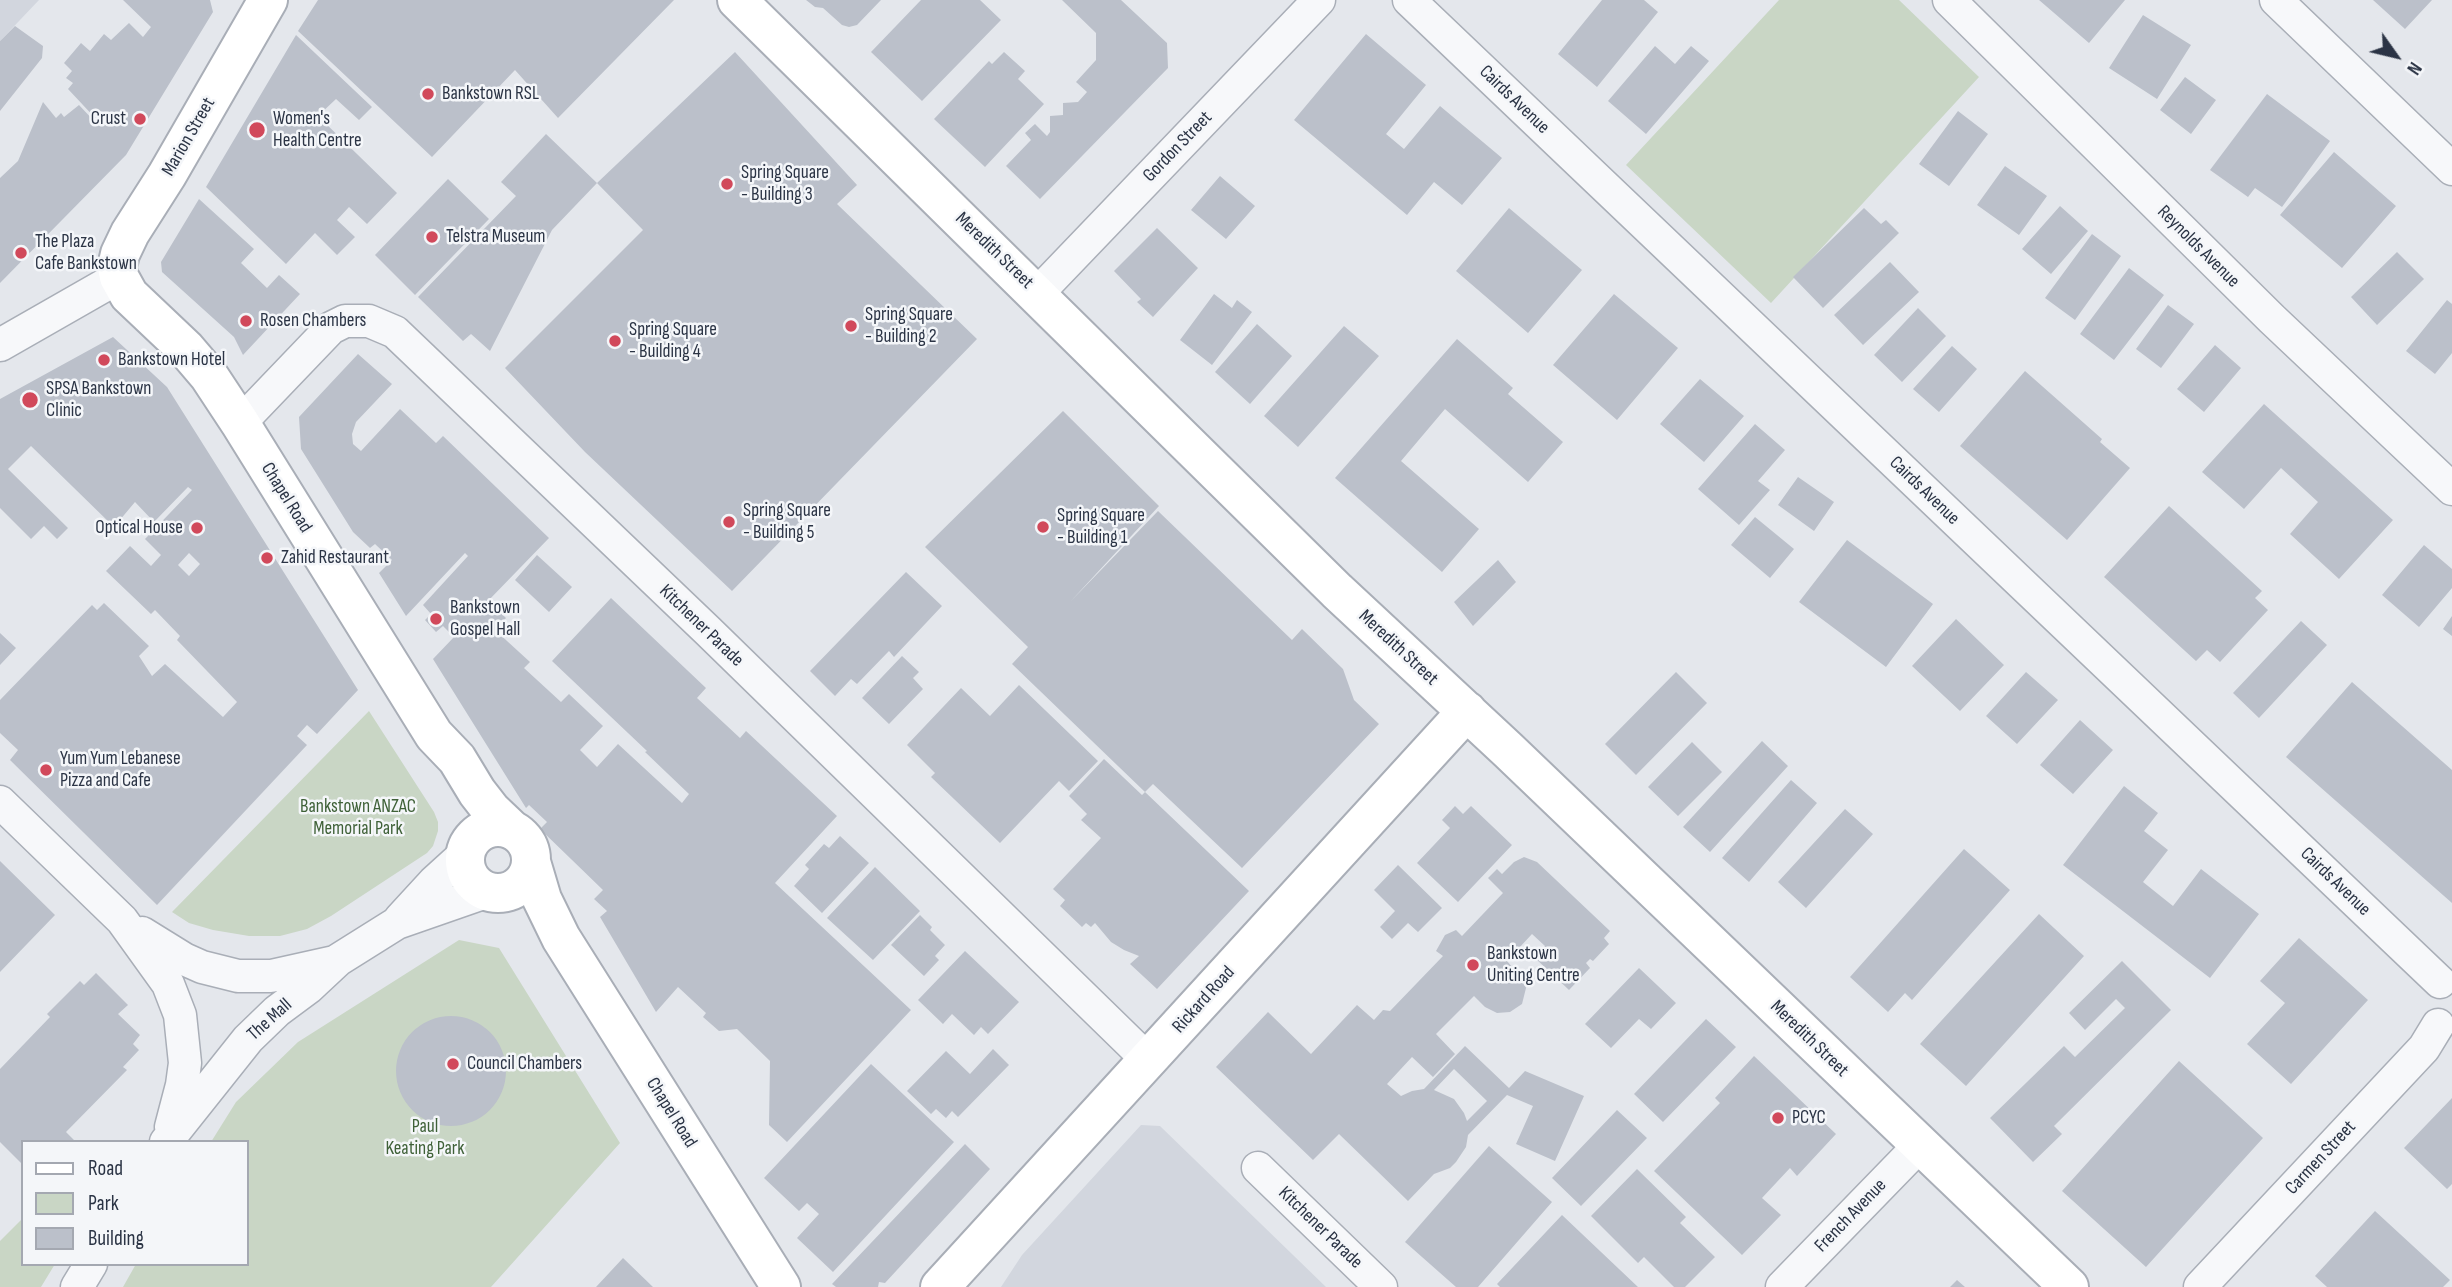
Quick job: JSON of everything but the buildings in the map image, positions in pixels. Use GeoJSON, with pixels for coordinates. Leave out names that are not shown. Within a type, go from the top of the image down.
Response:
{"type":"FeatureCollection","features":[{"type":"Feature","properties":{"kind":"street","name":"Marion Street"},"geometry":{"type":"LineString","coordinates":[[119,277],[117,267],[120,254],[130,233],[167,175],[268,0]]}},
{"type":"Feature","properties":{"kind":"street","name":"Meredith Street"},"geometry":{"type":"LineString","coordinates":[[737,0],[1338,592],[1467,711],[2069,1287]]}},
{"type":"Feature","properties":{"kind":"street","name":"Gordon Street"},"geometry":{"type":"LineString","coordinates":[[1037,294],[1319,0]]}},
{"type":"Feature","properties":{"kind":"street","name":"Cairds Avenue"},"geometry":{"type":"LineString","coordinates":[[1409,0],[2446,978]]}},
{"type":"Feature","properties":{"kind":"street","name":"Reynolds Avenue"},"geometry":{"type":"LineString","coordinates":[[1949,0],[2272,319],[2452,489]]}},
{"type":"Feature","properties":{"kind":"street"},"geometry":{"type":"LineString","coordinates":[[2276,0],[2452,169]]}},
{"type":"Feature","properties":{"kind":"street"},"geometry":{"type":"LineString","coordinates":[[0,345],[119,277]]}},
{"type":"Feature","properties":{"kind":"street","name":"Chapel Road"},"geometry":{"type":"LineString","coordinates":[[119,277],[129,295],[199,363],[240,423],[434,735],[457,760],[477,792],[510,830]]}},
{"type":"Feature","properties":{"kind":"street","name":"Kitchener Parade"},"geometry":{"type":"LineString","coordinates":[[240,423],[331,328],[345,321],[369,321],[395,332],[708,631],[1149,1061]]}},
{"type":"Feature","properties":{"kind":"street","name":"Rickard Road"},"geometry":{"type":"LineString","coordinates":[[940,1287],[1467,711]]}},
{"type":"Feature","properties":{"kind":"street","name":"Chapel Road"},"geometry":{"type":"LineString","coordinates":[[434,735],[444,775],[459,804],[468,849]]}},
{"type":"Feature","properties":{"kind":"street"},"geometry":{"type":"LineString","coordinates":[[0,802],[122,920],[168,984],[180,1015],[185,1063],[177,1108],[167,1140]]}},
{"type":"Feature","properties":{"kind":"street"},"geometry":{"type":"LineString","coordinates":[[490,828],[510,830],[526,843],[531,862],[528,875],[519,885],[508,891],[492,892],[478,886],[470,876],[466,864],[468,849],[478,835],[490,828]]}},
{"type":"Feature","properties":{"kind":"street","name":"The Mall"},"geometry":{"type":"LineString","coordinates":[[397,923],[468,849]]}},
{"type":"Feature","properties":{"kind":"street","name":"Chapel Road"},"geometry":{"type":"LineString","coordinates":[[531,862],[542,899],[561,938],[781,1287]]}},
{"type":"Feature","properties":{"kind":"street","name":"Chapel Road"},"geometry":{"type":"LineString","coordinates":[[492,892],[529,911],[561,938]]}},
{"type":"Feature","properties":{"kind":"street","name":"The Mall"},"geometry":{"type":"LineString","coordinates":[[167,1140],[248,1039],[338,960],[397,923],[492,892]]}},
{"type":"Feature","properties":{"kind":"street"},"geometry":{"type":"LineString","coordinates":[[122,920],[184,959],[202,967],[237,976],[271,976],[338,960]]}},
{"type":"Feature","properties":{"kind":"street"},"geometry":{"type":"LineString","coordinates":[[2445,1029],[2433,1018],[2430,1003],[2434,989],[2446,978]]}},
{"type":"Feature","properties":{"kind":"street","name":"Carmen Street"},"geometry":{"type":"LineString","coordinates":[[2200,1287],[2424,1048],[2445,1029]]}},
{"type":"Feature","properties":{"kind":"street","name":"French Avenue"},"geometry":{"type":"LineString","coordinates":[[1782,1287],[1919,1146]]}},
{"type":"Feature","properties":{"kind":"street","name":"Kitchener Parade"},"geometry":{"type":"LineString","coordinates":[[1258,1168],[1381,1287]]}},
{"type":"Feature","properties":{"kind":"street"},"geometry":{"type":"LineString","coordinates":[[77,1287],[90,1266]]}},
{"type":"Feature","properties":{"kind":"shaded area"},"geometry":{"type":"Polygon","coordinates":[[[0,0],[39,0],[0,41],[0,0]]]}},
{"type":"Feature","properties":{"kind":"shaded area"},"geometry":{"type":"Polygon","coordinates":[[[1141,1125],[1160,1126],[1326,1287],[1001,1287],[1022,1255],[1141,1125]]]}},
{"type":"Feature","properties":{"kind":"green space"},"geometry":{"type":"Polygon","coordinates":[[[1779,0],[1899,0],[1979,77],[1771,303],[1626,165],[1779,0]]]}},
{"type":"Feature","properties":{"kind":"green space","name":"Bankstown ANZAC Memorial Park"},"geometry":{"type":"Polygon","coordinates":[[[369,711],[434,812],[438,831],[433,846],[427,853],[331,916],[307,929],[280,936],[249,936],[213,930],[189,923],[172,912],[369,711]]]}},
{"type":"Feature","properties":{"kind":"green space","name":"Paul Keating Park"},"geometry":{"type":"Polygon","coordinates":[[[459,940],[499,948],[620,1143],[491,1287],[123,1287],[135,1266],[248,1266],[248,1140],[212,1140],[236,1102],[298,1042],[459,940]]]}},
{"type":"Feature","properties":{"kind":"green space"},"geometry":{"type":"Polygon","coordinates":[[[21,1220],[21,1266],[54,1266],[41,1287],[0,1287],[0,1241],[21,1220]]]}},
{"type":"Feature","properties":{"kind":"place","name":"Bankstown RSL"},"geometry":{"type":"Point","coordinates":[428,94]}},
{"type":"Feature","properties":{"kind":"place","name":"Crust"},"geometry":{"type":"Point","coordinates":[140,119]}},
{"type":"Feature","properties":{"kind":"place","name":"Women's Health Centre"},"geometry":{"type":"Point","coordinates":[257,130]}},
{"type":"Feature","properties":{"kind":"place","name":"Spring Square - Building 3"},"geometry":{"type":"Point","coordinates":[727,184]}},
{"type":"Feature","properties":{"kind":"place","name":"Telstra Museum"},"geometry":{"type":"Point","coordinates":[432,237]}},
{"type":"Feature","properties":{"kind":"place","name":"The Plaza Cafe Bankstown"},"geometry":{"type":"Point","coordinates":[21,253]}},
{"type":"Feature","properties":{"kind":"place","name":"Rosen Chambers"},"geometry":{"type":"Point","coordinates":[246,321]}},
{"type":"Feature","properties":{"kind":"place","name":"Spring Square - Building 2"},"geometry":{"type":"Point","coordinates":[851,326]}},
{"type":"Feature","properties":{"kind":"place","name":"Spring Square - Building 4"},"geometry":{"type":"Point","coordinates":[615,341]}},
{"type":"Feature","properties":{"kind":"place","name":"Bankstown Hotel"},"geometry":{"type":"Point","coordinates":[104,360]}},
{"type":"Feature","properties":{"kind":"place","name":"SPSA Bankstown Clinic"},"geometry":{"type":"Point","coordinates":[30,400]}},
{"type":"Feature","properties":{"kind":"place","name":"Spring Square - Building 5"},"geometry":{"type":"Point","coordinates":[729,522]}},
{"type":"Feature","properties":{"kind":"place","name":"Spring Square - Building 1"},"geometry":{"type":"Point","coordinates":[1043,527]}},
{"type":"Feature","properties":{"kind":"place","name":"Optical House"},"geometry":{"type":"Point","coordinates":[197,528]}},
{"type":"Feature","properties":{"kind":"place","name":"Zahid Restaurant"},"geometry":{"type":"Point","coordinates":[267,558]}},
{"type":"Feature","properties":{"kind":"place","name":"Bankstown Gospel Hall"},"geometry":{"type":"Point","coordinates":[436,619]}},
{"type":"Feature","properties":{"kind":"place","name":"Yum Yum Lebanese Pizza and Cafe"},"geometry":{"type":"Point","coordinates":[46,770]}},
{"type":"Feature","properties":{"kind":"place","name":"Bankstown Uniting Centre"},"geometry":{"type":"Point","coordinates":[1473,965]}},
{"type":"Feature","properties":{"kind":"place","name":"Council Chambers"},"geometry":{"type":"Point","coordinates":[453,1064]}},
{"type":"Feature","properties":{"kind":"place","name":"PCYC"},"geometry":{"type":"Point","coordinates":[1778,1118]}}]}
